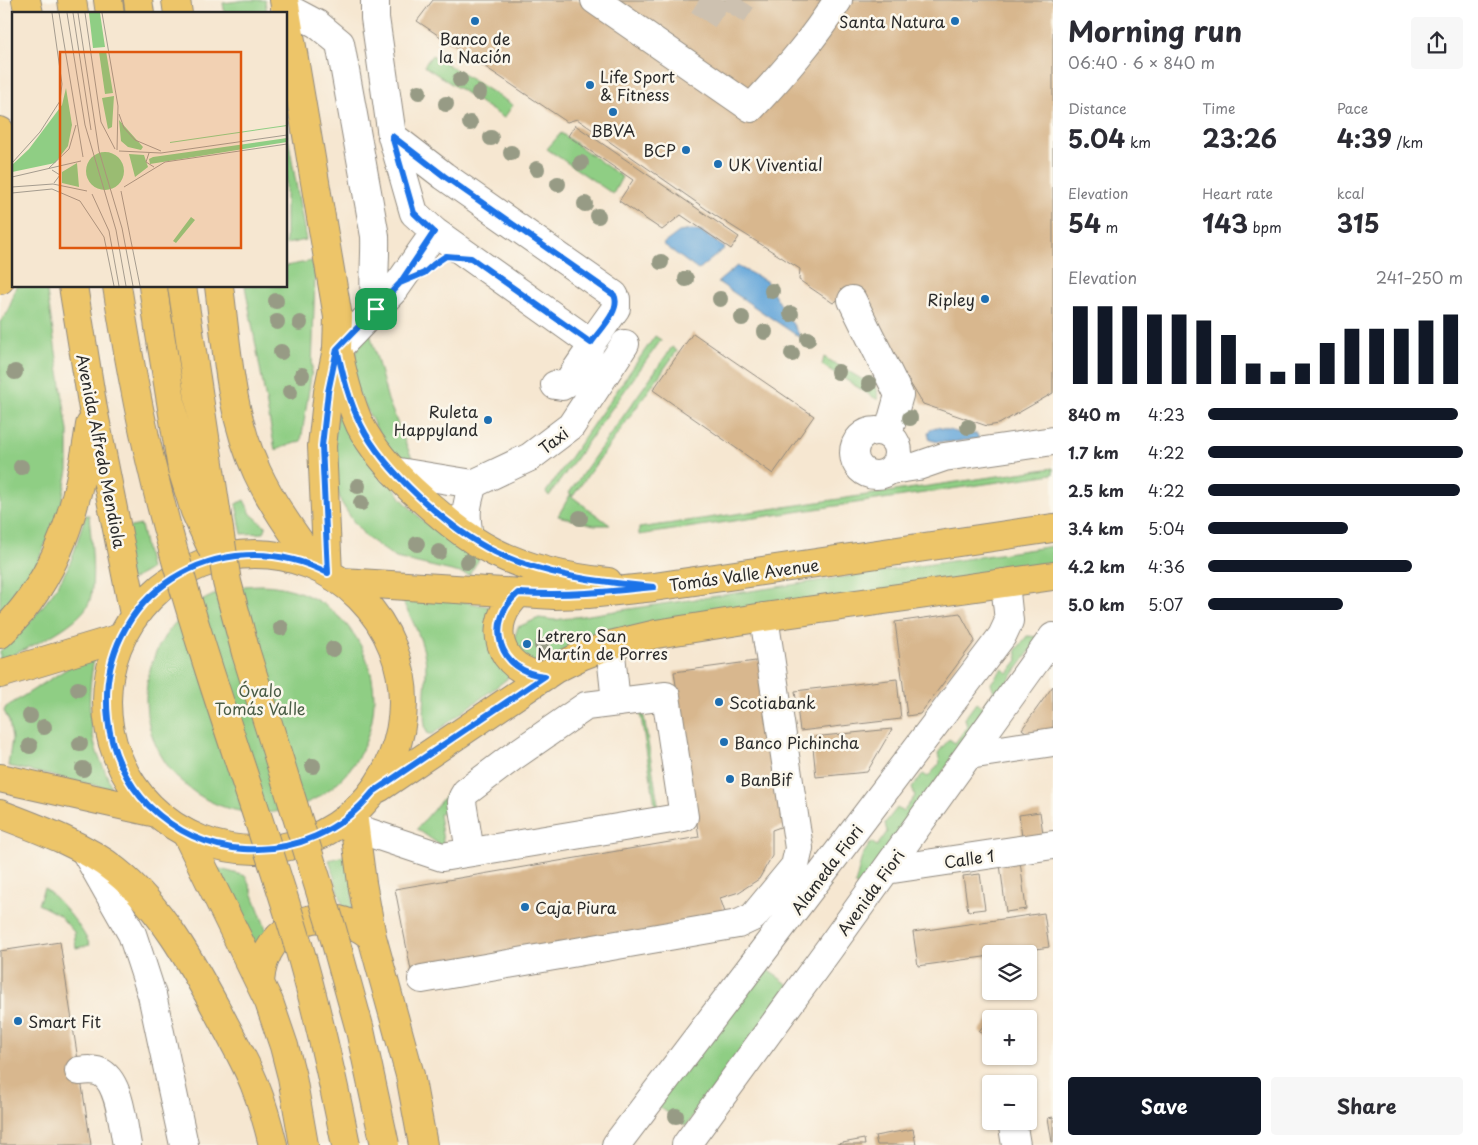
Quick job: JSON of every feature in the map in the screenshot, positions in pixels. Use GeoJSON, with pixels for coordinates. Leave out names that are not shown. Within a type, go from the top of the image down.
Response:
{"type":"FeatureCollection","features":[{"type":"Feature","properties":{"kind":"main road"},"geometry":{"type":"LineString","coordinates":[[288,26],[338,317],[337,349],[328,392],[322,446],[329,574]]}},
{"type":"Feature","properties":{"kind":"main road"},"geometry":{"type":"LineString","coordinates":[[0,131],[9,188],[6,254],[0,280]]}},
{"type":"Feature","properties":{"kind":"main road","name":"Avenida Alfredo Mendiola"},"geometry":{"type":"LineString","coordinates":[[73,288],[93,409],[134,614]]}},
{"type":"Feature","properties":{"kind":"main road"},"geometry":{"type":"LineString","coordinates":[[117,288],[142,429],[168,532],[208,667],[297,941],[324,1040],[346,1145]]}},
{"type":"Feature","properties":{"kind":"main road"},"geometry":{"type":"LineString","coordinates":[[153,288],[182,469],[195,511],[227,582]]}},
{"type":"Feature","properties":{"kind":"main road"},"geometry":{"type":"LineString","coordinates":[[182,288],[227,582],[246,652],[332,929],[360,1030],[385,1145]]}},
{"type":"Feature","properties":{"kind":"main road"},"geometry":{"type":"LineString","coordinates":[[219,288],[235,399],[249,451],[264,485],[286,521],[329,574]]}},
{"type":"Feature","properties":{"kind":"main road"},"geometry":{"type":"LineString","coordinates":[[337,349],[349,398],[360,425],[392,471],[438,514],[495,553],[547,570],[601,581],[654,587]]}},
{"type":"Feature","properties":{"kind":"main road"},"geometry":{"type":"LineString","coordinates":[[0,634],[18,616],[31,598],[50,568],[64,538],[79,487],[93,409]]}},
{"type":"Feature","properties":{"kind":"main road","name":"Tomás Valle Avenue"},"geometry":{"type":"LineString","coordinates":[[329,574],[518,593],[588,594],[654,587],[1053,528]]}},
{"type":"Feature","properties":{"kind":"main road"},"geometry":{"type":"LineString","coordinates":[[247,554],[263,554],[296,560],[329,574],[356,594],[380,621],[396,654],[404,690],[402,726],[398,744],[384,777],[354,821],[299,843],[272,849],[237,849],[202,840],[186,833],[157,813],[134,788],[118,759],[108,727],[107,693],[108,677],[120,638],[134,614],[156,591],[169,581],[198,565],[214,560],[247,554]]}},
{"type":"Feature","properties":{"kind":"main road"},"geometry":{"type":"LineString","coordinates":[[373,792],[545,676],[570,661],[610,645],[656,634],[764,617],[1053,576]]}},
{"type":"Feature","properties":{"kind":"main road"},"geometry":{"type":"LineString","coordinates":[[518,593],[505,607],[501,616],[499,625],[501,644],[510,661],[518,667],[535,675],[545,676]]}},
{"type":"Feature","properties":{"kind":"main road"},"geometry":{"type":"LineString","coordinates":[[0,674],[120,638]]}},
{"type":"Feature","properties":{"kind":"main road"},"geometry":{"type":"LineString","coordinates":[[0,778],[157,813]]}},
{"type":"Feature","properties":{"kind":"main road"},"geometry":{"type":"LineString","coordinates":[[0,814],[30,825],[85,851],[116,870],[146,900],[199,977],[254,1083],[273,1145]]}},
{"type":"Feature","properties":{"kind":"main road"},"geometry":{"type":"LineString","coordinates":[[354,821],[372,937],[410,1074],[423,1145]]}},
{"type":"Feature","properties":{"kind":"main road"},"geometry":{"type":"LineString","coordinates":[[186,833],[272,1009],[292,1077],[304,1145]]}},
{"type":"Feature","properties":{"kind":"main road"},"geometry":{"type":"LineString","coordinates":[[260,982],[262,965],[269,948],[281,934],[305,921],[322,917],[341,919],[358,926],[372,937]]}},
{"type":"Feature","properties":{"kind":"street"},"geometry":{"type":"LineString","coordinates":[[375,0],[375,18],[392,136],[414,213],[434,232],[591,343]]}},
{"type":"Feature","properties":{"kind":"street"},"geometry":{"type":"LineString","coordinates":[[595,0],[751,108],[787,70],[824,22],[838,0]]}},
{"type":"Feature","properties":{"kind":"street"},"geometry":{"type":"LineString","coordinates":[[284,3],[317,24],[340,43],[375,236],[376,251],[373,284],[376,309]]}},
{"type":"Feature","properties":{"kind":"street"},"geometry":{"type":"LineString","coordinates":[[392,136],[444,176],[614,295],[616,308],[591,343],[587,354],[568,382],[562,386],[555,385]]}},
{"type":"Feature","properties":{"kind":"street"},"geometry":{"type":"LineString","coordinates":[[337,349],[400,283],[434,232]]}},
{"type":"Feature","properties":{"kind":"street"},"geometry":{"type":"LineString","coordinates":[[400,283],[424,273],[446,256],[471,258]]}},
{"type":"Feature","properties":{"kind":"street"},"geometry":{"type":"LineString","coordinates":[[852,300],[899,395],[890,435]]}},
{"type":"Feature","properties":{"kind":"street","name":"Taxi"},"geometry":{"type":"LineString","coordinates":[[473,484],[530,457],[571,426],[625,344]]}},
{"type":"Feature","properties":{"kind":"street"},"geometry":{"type":"LineString","coordinates":[[944,457],[877,430],[869,431],[862,435],[858,440],[854,453],[858,466],[862,471],[876,476],[890,470],[918,466],[944,457],[1053,440]]}},
{"type":"Feature","properties":{"kind":"street"},"geometry":{"type":"LineString","coordinates":[[890,435],[896,442],[899,457],[896,464],[890,470]]}},
{"type":"Feature","properties":{"kind":"street"},"geometry":{"type":"LineString","coordinates":[[392,471],[473,484],[465,517],[469,536]]}},
{"type":"Feature","properties":{"kind":"street","name":"Alameda Fiori"},"geometry":{"type":"LineString","coordinates":[[616,1145],[1002,636],[1008,626],[1009,614],[1005,583]]}},
{"type":"Feature","properties":{"kind":"street"},"geometry":{"type":"LineString","coordinates":[[422,979],[738,924],[753,917],[795,866],[799,848],[764,617]]}},
{"type":"Feature","properties":{"kind":"street","name":"Avenida Fiori"},"geometry":{"type":"LineString","coordinates":[[686,1145],[1053,637]]}},
{"type":"Feature","properties":{"kind":"street"},"geometry":{"type":"LineString","coordinates":[[610,645],[616,702]]}},
{"type":"Feature","properties":{"kind":"street"},"geometry":{"type":"LineString","coordinates":[[354,821],[442,857],[684,817],[666,696],[591,705],[582,709],[466,792],[462,802],[470,852]]}},
{"type":"Feature","properties":{"kind":"street"},"geometry":{"type":"LineString","coordinates":[[969,754],[1053,742]]}},
{"type":"Feature","properties":{"kind":"street","name":"Calle 1"},"geometry":{"type":"LineString","coordinates":[[886,870],[1053,846]]}},
{"type":"Feature","properties":{"kind":"street"},"geometry":{"type":"LineString","coordinates":[[85,851],[132,934],[144,969],[152,994],[184,1145]]}},
{"type":"Feature","properties":{"kind":"street"},"geometry":{"type":"LineString","coordinates":[[79,1071],[93,1070],[101,1072],[113,1085],[127,1145]]}},
{"type":"Feature","properties":{"kind":"street"},"geometry":{"type":"LineString","coordinates":[[1014,1130],[1016,1145]]}},
{"type":"Feature","properties":{"kind":"green space"},"geometry":{"type":"Polygon","coordinates":[[[265,0],[267,12],[225,12],[223,3],[265,0]]]}},
{"type":"Feature","properties":{"kind":"green space"},"geometry":{"type":"Polygon","coordinates":[[[432,55],[513,105],[504,118],[424,66],[432,55]]]}},
{"type":"Feature","properties":{"kind":"green space"},"geometry":{"type":"Polygon","coordinates":[[[561,133],[622,177],[613,194],[547,149],[561,133]]]}},
{"type":"Feature","properties":{"kind":"green space"},"geometry":{"type":"Polygon","coordinates":[[[288,137],[306,240],[288,244],[288,137]]]}},
{"type":"Feature","properties":{"kind":"green space"},"geometry":{"type":"Polygon","coordinates":[[[312,261],[315,277],[312,370],[301,441],[275,450],[245,288],[288,288],[288,266],[312,261]]]}},
{"type":"Feature","properties":{"kind":"green space"},"geometry":{"type":"Polygon","coordinates":[[[15,288],[46,288],[68,431],[68,470],[60,511],[28,584],[0,619],[0,322],[8,312],[15,288]]]}},
{"type":"Feature","properties":{"kind":"green space"},"geometry":{"type":"Polygon","coordinates":[[[368,325],[388,400],[411,456],[418,463],[406,464],[389,454],[350,376],[356,353],[368,325]]]}},
{"type":"Feature","properties":{"kind":"green space"},"geometry":{"type":"Polygon","coordinates":[[[655,336],[661,340],[549,496],[546,492],[655,336]]]}},
{"type":"Feature","properties":{"kind":"green space"},"geometry":{"type":"Polygon","coordinates":[[[672,347],[677,351],[573,496],[569,493],[672,347]]]}},
{"type":"Feature","properties":{"kind":"green space"},"geometry":{"type":"Polygon","coordinates":[[[824,357],[877,388],[878,400],[822,365],[824,357]]]}},
{"type":"Feature","properties":{"kind":"green space"},"geometry":{"type":"Polygon","coordinates":[[[340,398],[401,498],[422,520],[440,534],[480,558],[469,575],[396,558],[366,537],[353,521],[341,502],[335,483],[331,459],[340,398]]]}},
{"type":"Feature","properties":{"kind":"green space"},"geometry":{"type":"Polygon","coordinates":[[[1053,468],[1053,474],[639,535],[639,528],[1053,468]]]}},
{"type":"Feature","properties":{"kind":"green space"},"geometry":{"type":"Polygon","coordinates":[[[570,495],[610,525],[594,525],[558,516],[570,495]]]}},
{"type":"Feature","properties":{"kind":"green space"},"geometry":{"type":"Polygon","coordinates":[[[244,500],[251,514],[266,527],[264,533],[242,534],[236,504],[244,500]]]}},
{"type":"Feature","properties":{"kind":"green space"},"geometry":{"type":"Polygon","coordinates":[[[86,515],[89,515],[92,560],[92,585],[89,603],[83,612],[63,629],[22,651],[0,660],[0,651],[38,612],[62,579],[71,561],[86,515]]]}},
{"type":"Feature","properties":{"kind":"green space"},"geometry":{"type":"Polygon","coordinates":[[[141,525],[150,569],[130,581],[121,529],[141,525]]]}},
{"type":"Feature","properties":{"kind":"green space"},"geometry":{"type":"Polygon","coordinates":[[[1053,546],[1053,567],[534,662],[520,658],[513,642],[518,627],[539,618],[555,620],[1053,546]]]}},
{"type":"Feature","properties":{"kind":"green space","name":"Óvalo Tomás Valle"},"geometry":{"type":"Polygon","coordinates":[[[260,585],[282,587],[304,594],[323,604],[348,627],[360,645],[369,666],[374,699],[372,721],[365,743],[355,762],[332,787],[314,799],[293,808],[260,813],[238,811],[216,804],[197,794],[172,771],[160,753],[151,732],[146,699],[148,677],[155,655],[165,636],[188,611],[206,599],[227,590],[260,585]]]}},
{"type":"Feature","properties":{"kind":"green space"},"geometry":{"type":"Polygon","coordinates":[[[409,591],[491,607],[494,612],[510,674],[507,679],[433,734],[428,734],[424,719],[425,657],[415,626],[400,596],[409,591]]]}},
{"type":"Feature","properties":{"kind":"green space"},"geometry":{"type":"Polygon","coordinates":[[[1027,636],[1040,637],[859,888],[855,885],[862,856],[871,842],[877,846],[887,832],[885,823],[897,808],[903,812],[915,796],[912,788],[923,774],[928,777],[940,763],[938,753],[949,739],[955,743],[967,727],[965,718],[976,703],[982,707],[994,692],[991,683],[1002,669],[1008,673],[1018,660],[1016,650],[1027,636]]]}},
{"type":"Feature","properties":{"kind":"green space"},"geometry":{"type":"Polygon","coordinates":[[[92,653],[95,654],[90,691],[91,728],[97,752],[109,779],[111,789],[8,766],[12,739],[9,721],[4,711],[6,707],[92,653]]]}},
{"type":"Feature","properties":{"kind":"green space"},"geometry":{"type":"Polygon","coordinates":[[[640,711],[643,711],[659,810],[656,811],[640,711]]]}},
{"type":"Feature","properties":{"kind":"green space"},"geometry":{"type":"Polygon","coordinates":[[[450,790],[454,811],[439,814],[444,848],[417,829],[450,790]]]}},
{"type":"Feature","properties":{"kind":"green space"},"geometry":{"type":"Polygon","coordinates":[[[354,853],[352,911],[345,913],[329,860],[354,853]]]}},
{"type":"Feature","properties":{"kind":"green space"},"geometry":{"type":"Polygon","coordinates":[[[209,866],[246,876],[269,937],[255,957],[209,866]]]}},
{"type":"Feature","properties":{"kind":"green space"},"geometry":{"type":"Polygon","coordinates":[[[44,888],[70,914],[90,945],[76,948],[74,932],[59,915],[38,904],[44,888]]]}},
{"type":"Feature","properties":{"kind":"green space"},"geometry":{"type":"Polygon","coordinates":[[[762,966],[789,985],[686,1126],[679,1121],[672,1121],[671,1115],[655,1104],[762,966]]]}},
{"type":"Feature","properties":{"kind":"water"},"geometry":{"type":"Polygon","coordinates":[[[692,230],[702,232],[725,248],[698,270],[663,244],[679,232],[692,230]]]}},
{"type":"Feature","properties":{"kind":"water"},"geometry":{"type":"Polygon","coordinates":[[[737,266],[766,281],[802,339],[718,282],[737,266]]]}},
{"type":"Feature","properties":{"kind":"water"},"geometry":{"type":"Polygon","coordinates":[[[937,427],[960,433],[977,434],[979,439],[948,442],[930,440],[928,432],[937,427]]]}},
{"type":"Feature","properties":{"kind":"building"},"geometry":{"type":"Polygon","coordinates":[[[433,0],[1053,0],[1053,393],[999,424],[987,426],[923,404],[853,290],[833,303],[799,280],[800,269],[716,216],[577,119],[567,122],[417,21],[433,0]]]}},
{"type":"Feature","properties":{"kind":"building"},"geometry":{"type":"Polygon","coordinates":[[[575,125],[739,237],[731,249],[681,215],[662,230],[619,201],[633,180],[568,136],[575,125]]]}},
{"type":"Feature","properties":{"kind":"building"},"geometry":{"type":"Polygon","coordinates":[[[693,333],[814,416],[773,474],[653,390],[693,333]]]}},
{"type":"Feature","properties":{"kind":"building"},"geometry":{"type":"Polygon","coordinates":[[[960,613],[975,641],[920,714],[907,716],[895,622],[960,613]]]}},
{"type":"Feature","properties":{"kind":"building"},"geometry":{"type":"Polygon","coordinates":[[[763,660],[786,825],[772,830],[772,856],[759,879],[739,892],[720,898],[727,918],[411,970],[395,889],[699,837],[674,672],[763,660]]]}},
{"type":"Feature","properties":{"kind":"building"},"geometry":{"type":"Polygon","coordinates":[[[897,679],[901,719],[800,731],[795,691],[897,679]]]}},
{"type":"Feature","properties":{"kind":"building"},"geometry":{"type":"Polygon","coordinates":[[[1053,686],[1053,736],[1035,739],[1022,729],[1053,686]]]}},
{"type":"Feature","properties":{"kind":"building"},"geometry":{"type":"Polygon","coordinates":[[[892,729],[867,772],[816,777],[812,737],[892,729]]]}},
{"type":"Feature","properties":{"kind":"building"},"geometry":{"type":"Polygon","coordinates":[[[1040,812],[1044,841],[1023,844],[1019,815],[1040,812]]]}},
{"type":"Feature","properties":{"kind":"building"},"geometry":{"type":"Polygon","coordinates":[[[1020,861],[1026,909],[1006,912],[1000,864],[1020,861]]]}},
{"type":"Feature","properties":{"kind":"building"},"geometry":{"type":"Polygon","coordinates":[[[980,874],[985,909],[968,911],[963,876],[980,874]]]}},
{"type":"Feature","properties":{"kind":"building"},"geometry":{"type":"Polygon","coordinates":[[[1044,913],[1049,947],[1037,949],[1037,945],[982,945],[982,957],[918,966],[913,932],[1044,913]]]}},
{"type":"Feature","properties":{"kind":"building"},"geometry":{"type":"Polygon","coordinates":[[[60,942],[91,1145],[0,1145],[0,951],[60,942]]]}},
{"type":"Feature","properties":{"kind":"building"},"geometry":{"type":"Polygon","coordinates":[[[1053,1117],[1053,1142],[1052,1142],[1048,1118],[1053,1117]]]}},
{"type":"Feature","properties":{"kind":"building"},"geometry":{"type":"Polygon","coordinates":[[[913,1129],[916,1145],[877,1145],[875,1136],[913,1129]]]}},
{"type":"Feature","properties":{"kind":"building"},"geometry":{"type":"Polygon","coordinates":[[[864,1139],[865,1145],[837,1145],[837,1144],[864,1139]]]}},
{"type":"Feature","properties":{"kind":"tunnel"},"geometry":{"type":"LineString","coordinates":[[699,0],[729,20],[742,0]]}},
{"type":"Feature","properties":{"kind":"place","name":"Banco de la Nación"},"geometry":{"type":"Point","coordinates":[475,21]}},
{"type":"Feature","properties":{"kind":"place","name":"Santa Natura"},"geometry":{"type":"Point","coordinates":[955,21]}},
{"type":"Feature","properties":{"kind":"place","name":"Life Sport & Fitness"},"geometry":{"type":"Point","coordinates":[590,85]}},
{"type":"Feature","properties":{"kind":"place","name":"BBVA"},"geometry":{"type":"Point","coordinates":[613,112]}},
{"type":"Feature","properties":{"kind":"place","name":"BCP"},"geometry":{"type":"Point","coordinates":[686,150]}},
{"type":"Feature","properties":{"kind":"place","name":"UK Vivential"},"geometry":{"type":"Point","coordinates":[718,164]}},
{"type":"Feature","properties":{"kind":"place","name":"Ripley"},"geometry":{"type":"Point","coordinates":[985,299]}},
{"type":"Feature","properties":{"kind":"place","name":"Ruleta Happyland"},"geometry":{"type":"Point","coordinates":[488,420]}},
{"type":"Feature","properties":{"kind":"place","name":"Letrero San Martín de Porres"},"geometry":{"type":"Point","coordinates":[527,644]}},
{"type":"Feature","properties":{"kind":"place","name":"Scotiabank"},"geometry":{"type":"Point","coordinates":[719,702]}},
{"type":"Feature","properties":{"kind":"place","name":"Banco Pichincha"},"geometry":{"type":"Point","coordinates":[724,742]}},
{"type":"Feature","properties":{"kind":"place","name":"BanBif"},"geometry":{"type":"Point","coordinates":[730,779]}},
{"type":"Feature","properties":{"kind":"place","name":"Caja Piura"},"geometry":{"type":"Point","coordinates":[525,907]}},
{"type":"Feature","properties":{"kind":"place","name":"Smart Fit"},"geometry":{"type":"Point","coordinates":[18,1021]}},
{"type":"Feature","properties":{"kind":"route"},"geometry":{"type":"LineString","coordinates":[[376,309],[337,349],[328,392],[322,446],[328,573],[296,560],[263,554],[230,556],[198,565],[169,581],[156,591],[134,614],[120,638],[112,661],[107,693],[108,727],[112,743],[125,774],[145,801],[171,824],[186,833],[219,846],[237,849],[272,849],[290,846],[324,834],[353,814],[373,792],[545,676],[535,675],[518,667],[510,661],[501,644],[499,635],[501,616],[505,607],[518,593],[588,594],[654,587],[582,578],[512,559],[483,546],[438,514],[392,471],[366,435],[349,398],[337,349],[348,336],[376,309],[395,289],[400,283],[424,273],[446,256],[471,258],[591,343],[616,308],[614,295],[444,176],[392,136],[414,213],[434,232],[395,289],[376,309]]}}]}
